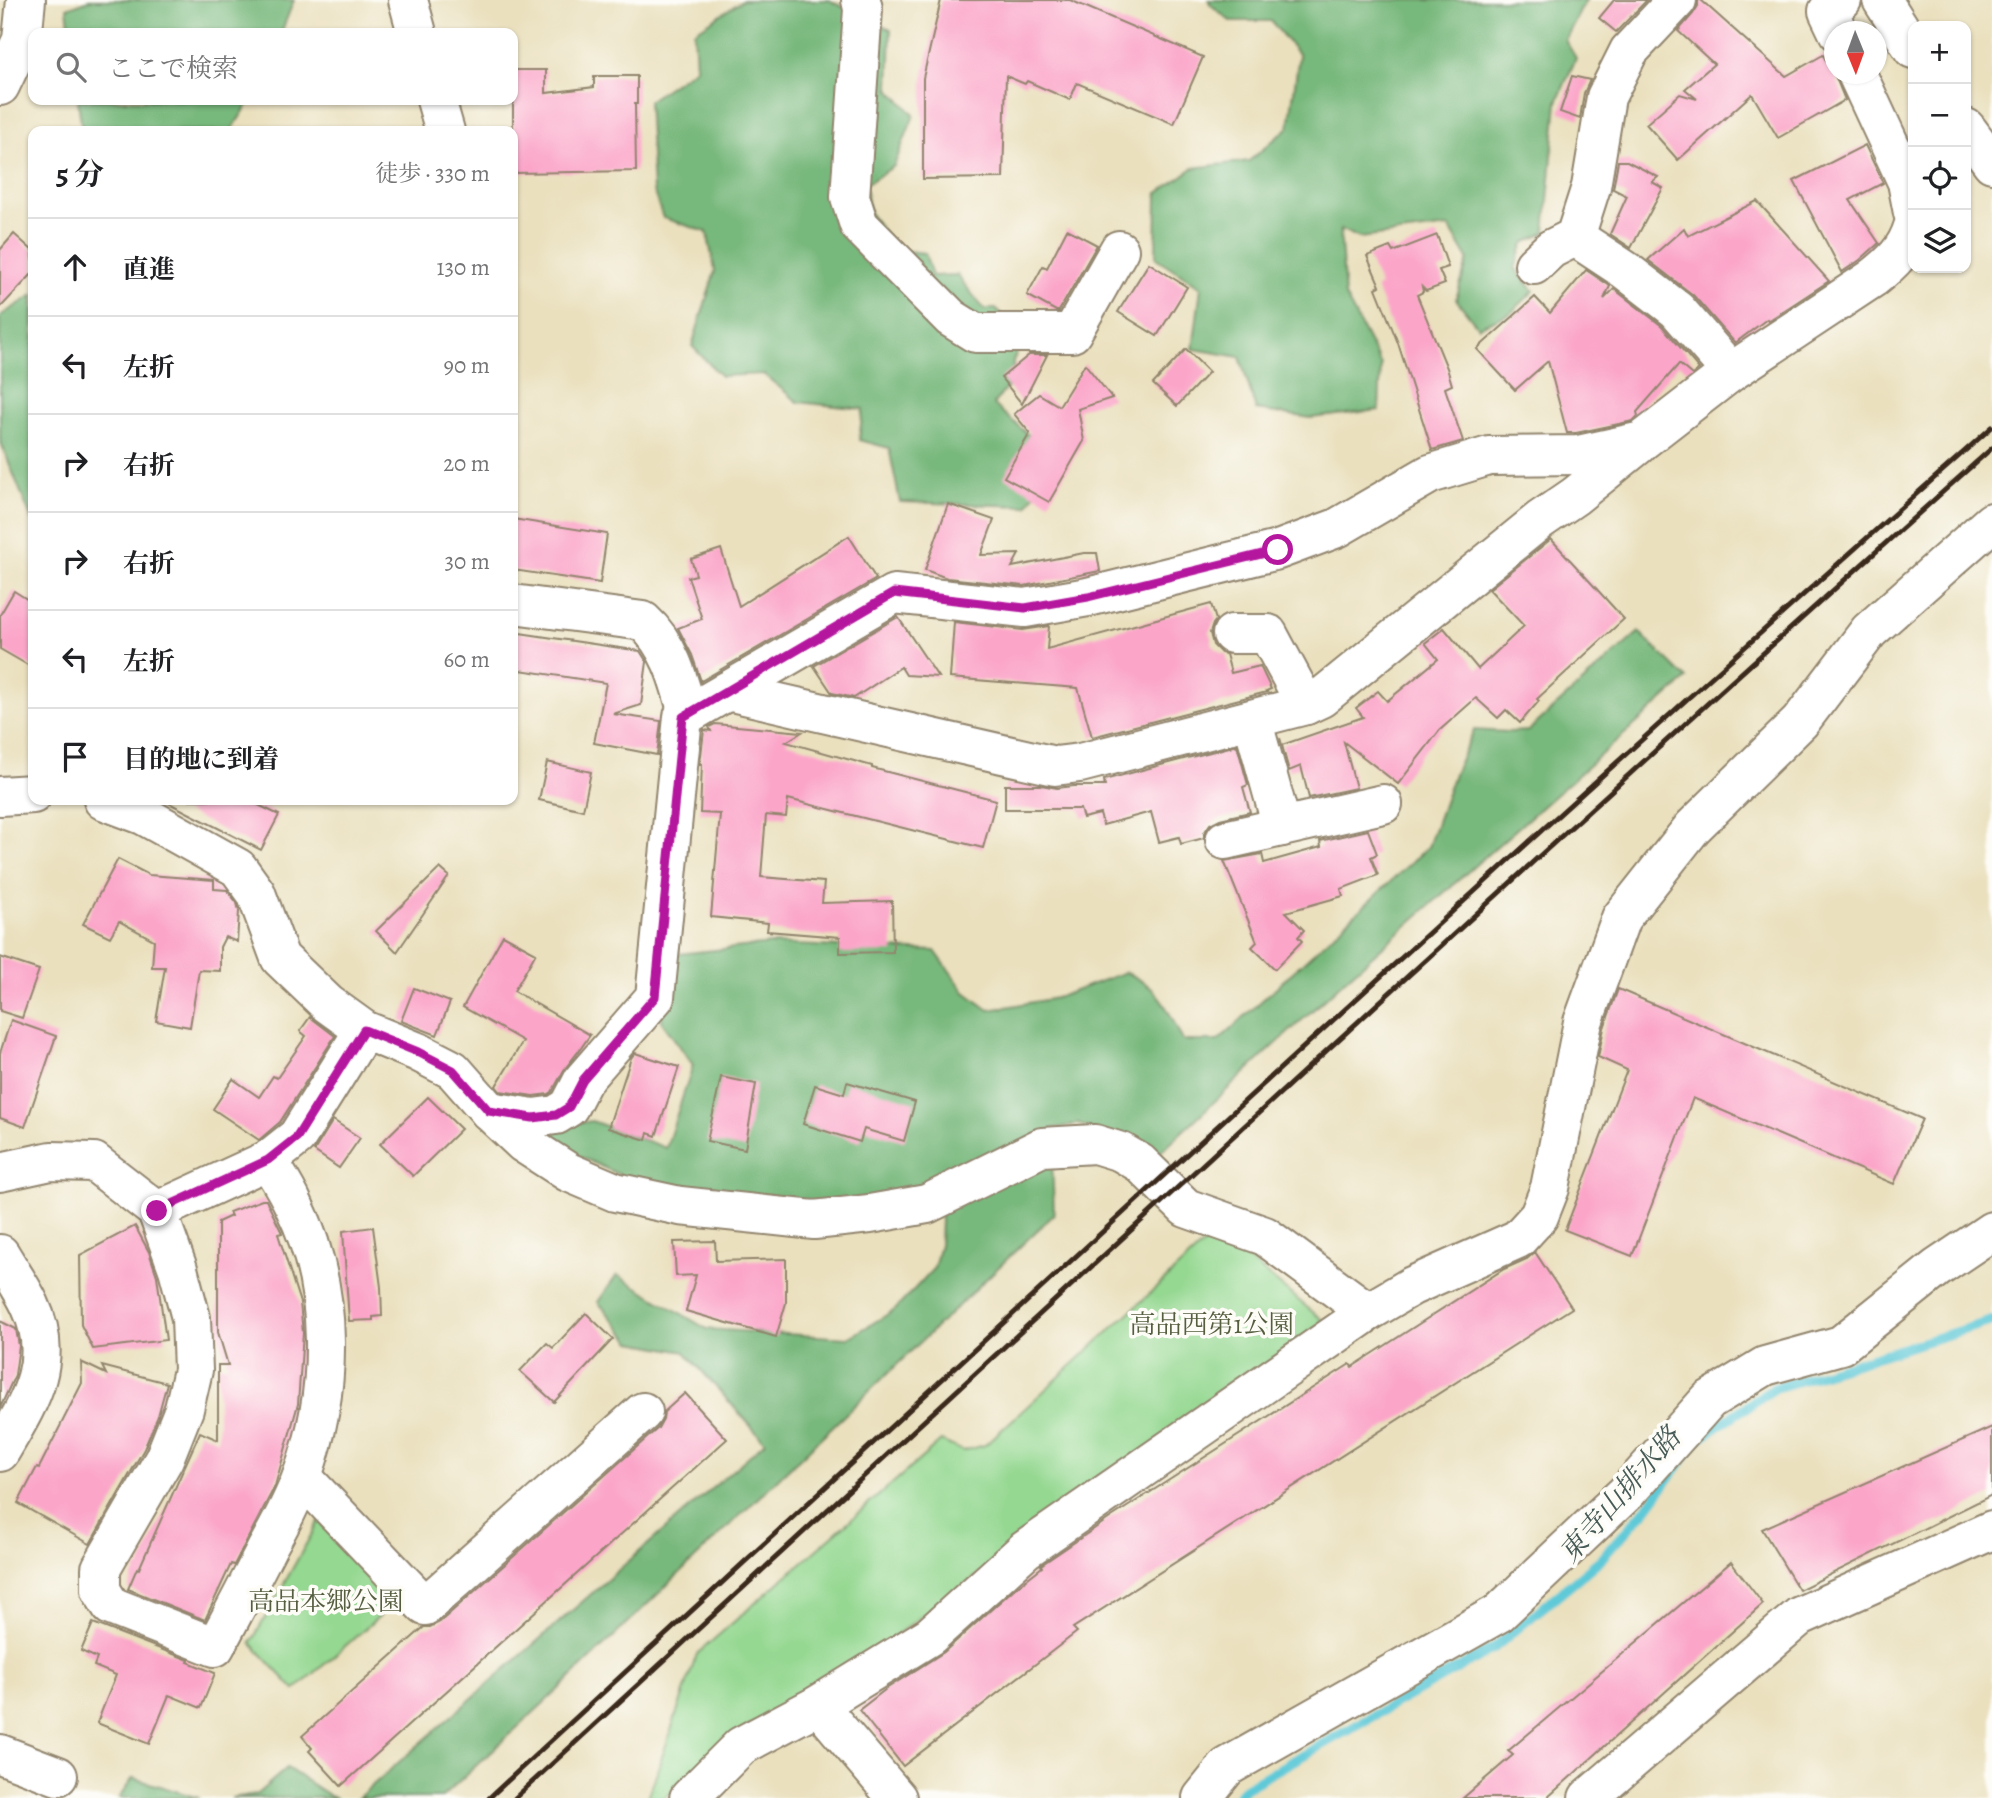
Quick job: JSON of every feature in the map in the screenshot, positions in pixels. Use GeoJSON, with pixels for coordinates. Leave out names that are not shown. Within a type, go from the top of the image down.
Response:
{"type":"FeatureCollection","features":[{"type":"Feature","properties":{"kind":"street"},"geometry":{"type":"LineString","coordinates":[[0,86],[22,40],[26,0]]}},
{"type":"Feature","properties":{"kind":"street"},"geometry":{"type":"LineString","coordinates":[[408,0],[416,28]]}},
{"type":"Feature","properties":{"kind":"street"},"geometry":{"type":"LineString","coordinates":[[861,0],[863,9],[850,197],[859,225],[951,318],[975,333],[1072,333],[1119,250]]}},
{"type":"Feature","properties":{"kind":"street"},"geometry":{"type":"LineString","coordinates":[[1534,265],[1551,249],[1575,237],[1591,187],[1606,97],[1629,51],[1677,0]]}},
{"type":"Feature","properties":{"kind":"street"},"geometry":{"type":"LineString","coordinates":[[1833,21],[1828,11],[1842,0]]}},
{"type":"Feature","properties":{"kind":"street"},"geometry":{"type":"LineString","coordinates":[[1882,0],[1908,41]]}},
{"type":"Feature","properties":{"kind":"street"},"geometry":{"type":"LineString","coordinates":[[1862,84],[1907,182],[1912,210]]}},
{"type":"Feature","properties":{"kind":"street"},"geometry":{"type":"LineString","coordinates":[[437,105],[444,126]]}},
{"type":"Feature","properties":{"kind":"street"},"geometry":{"type":"LineString","coordinates":[[1971,135],[1992,163]]}},
{"type":"Feature","properties":{"kind":"street"},"geometry":{"type":"LineString","coordinates":[[1575,237],[1678,310],[1731,373]]}},
{"type":"Feature","properties":{"kind":"street"},"geometry":{"type":"LineString","coordinates":[[727,691],[1055,765],[1080,764],[1306,705],[1321,698],[1540,520],[1731,373],[1884,270],[1894,262],[1908,243]]}},
{"type":"Feature","properties":{"kind":"street"},"geometry":{"type":"LineString","coordinates":[[489,1111],[533,1118],[556,1115],[569,1107],[583,1080],[655,997],[683,717],[894,593],[1025,608],[1088,597],[1278,550],[1337,528],[1430,474],[1489,456],[1578,455],[1642,442]]}},
{"type":"Feature","properties":{"kind":"street"},"geometry":{"type":"LineString","coordinates":[[689,1798],[741,1746],[818,1705],[930,1636],[1026,1549],[1368,1312],[1412,1286],[1518,1239],[1539,1216],[1550,1188],[1583,1022],[1620,918],[1693,827],[1800,722],[1869,631],[1992,522]]}},
{"type":"Feature","properties":{"kind":"street"},"geometry":{"type":"LineString","coordinates":[[518,605],[643,621],[655,631],[676,671],[688,714]]}},
{"type":"Feature","properties":{"kind":"street"},"geometry":{"type":"LineString","coordinates":[[1232,635],[1268,634],[1306,705]]}},
{"type":"Feature","properties":{"kind":"street"},"geometry":{"type":"LineString","coordinates":[[1252,719],[1282,827]]}},
{"type":"Feature","properties":{"kind":"street"},"geometry":{"type":"LineString","coordinates":[[0,796],[28,794]]}},
{"type":"Feature","properties":{"kind":"street"},"geometry":{"type":"LineString","coordinates":[[1225,840],[1383,804]]}},
{"type":"Feature","properties":{"kind":"street"},"geometry":{"type":"LineString","coordinates":[[145,807],[238,868],[256,893],[280,958],[328,1004],[364,1030],[453,1070],[489,1111],[523,1143],[568,1172],[615,1192],[680,1206],[814,1220],[927,1204],[1042,1147],[1095,1144],[1121,1152],[1140,1163],[1186,1208],[1265,1236],[1368,1312]]}},
{"type":"Feature","properties":{"kind":"street"},"geometry":{"type":"LineString","coordinates":[[157,1211],[268,1160],[297,1137],[364,1030]]}},
{"type":"Feature","properties":{"kind":"street"},"geometry":{"type":"LineString","coordinates":[[0,1172],[51,1161],[94,1162],[157,1211],[178,1269],[191,1318],[193,1370],[184,1409],[164,1459],[101,1568],[100,1590],[111,1606],[215,1647],[287,1512],[302,1477],[314,1439],[321,1396],[325,1350],[321,1295],[312,1252],[295,1207],[268,1160]]}},
{"type":"Feature","properties":{"kind":"street"},"geometry":{"type":"LineString","coordinates":[[1202,1798],[1227,1767],[1499,1613],[1626,1493],[1709,1400],[1765,1366],[1841,1345],[1937,1268],[1992,1231]]}},
{"type":"Feature","properties":{"kind":"street"},"geometry":{"type":"LineString","coordinates":[[0,1254],[31,1306],[40,1332],[42,1358],[30,1400],[0,1452]]}},
{"type":"Feature","properties":{"kind":"street"},"geometry":{"type":"LineString","coordinates":[[302,1477],[425,1606],[643,1412]]}},
{"type":"Feature","properties":{"kind":"street"},"geometry":{"type":"LineString","coordinates":[[1588,1798],[1800,1616],[1992,1530]]}},
{"type":"Feature","properties":{"kind":"street"},"geometry":{"type":"LineString","coordinates":[[818,1705],[897,1798]]}},
{"type":"Feature","properties":{"kind":"street"},"geometry":{"type":"LineString","coordinates":[[0,1754],[58,1776]]}},
{"type":"Feature","properties":{"kind":"green space"},"geometry":{"type":"Polygon","coordinates":[[[89,0],[294,0],[283,28],[69,28],[67,8],[89,0]]]}},
{"type":"Feature","properties":{"kind":"green space"},"geometry":{"type":"Polygon","coordinates":[[[743,0],[829,0],[891,30],[889,88],[914,115],[894,166],[865,185],[870,214],[897,250],[925,253],[932,276],[957,275],[984,309],[996,309],[1023,339],[1013,361],[1013,381],[993,404],[1057,460],[1027,506],[900,502],[889,448],[859,440],[863,409],[798,402],[763,374],[721,376],[692,346],[715,271],[707,232],[663,218],[653,190],[648,101],[696,68],[694,32],[743,0]]]}},
{"type":"Feature","properties":{"kind":"green space"},"geometry":{"type":"Polygon","coordinates":[[[1209,0],[1586,0],[1565,40],[1576,58],[1557,102],[1545,233],[1524,243],[1515,268],[1534,291],[1511,313],[1478,327],[1456,299],[1468,259],[1449,227],[1359,238],[1340,229],[1345,296],[1381,365],[1379,410],[1311,418],[1256,410],[1240,357],[1193,349],[1201,287],[1156,258],[1157,194],[1193,168],[1249,161],[1289,127],[1299,55],[1271,21],[1230,21],[1210,4],[1209,0]]]}},
{"type":"Feature","properties":{"kind":"green space"},"geometry":{"type":"Polygon","coordinates":[[[79,105],[248,105],[234,126],[81,126],[79,105]]]}},
{"type":"Feature","properties":{"kind":"green space"},"geometry":{"type":"Polygon","coordinates":[[[28,298],[28,510],[0,440],[0,316],[28,298]]]}},
{"type":"Feature","properties":{"kind":"green space"},"geometry":{"type":"Polygon","coordinates":[[[1639,632],[1687,679],[1346,979],[1156,1156],[1124,1139],[1078,1124],[1051,1129],[1054,1214],[559,1689],[441,1798],[358,1798],[765,1442],[685,1352],[632,1342],[598,1302],[617,1275],[707,1329],[848,1338],[895,1310],[934,1268],[940,1244],[941,1220],[934,1192],[811,1208],[648,1188],[548,1142],[557,1126],[592,1121],[666,1148],[693,1065],[662,1022],[666,973],[678,954],[771,944],[935,951],[965,992],[989,1010],[1056,998],[1125,972],[1147,985],[1162,1000],[1183,1041],[1218,1041],[1428,847],[1454,774],[1474,730],[1528,731],[1639,632]]]}},
{"type":"Feature","properties":{"kind":"green space","name":"高品西第1公園"},"geometry":{"type":"Polygon","coordinates":[[[1216,1233],[1325,1322],[889,1640],[724,1741],[665,1798],[648,1798],[697,1654],[941,1441],[963,1451],[985,1445],[1216,1233]]]}},
{"type":"Feature","properties":{"kind":"green space","name":"高品本郷公園"},"geometry":{"type":"Polygon","coordinates":[[[319,1521],[384,1593],[384,1612],[295,1690],[251,1643],[319,1521]]]}},
{"type":"Feature","properties":{"kind":"green space"},"geometry":{"type":"Polygon","coordinates":[[[287,1768],[337,1798],[231,1798],[257,1794],[287,1768]]]}},
{"type":"Feature","properties":{"kind":"green space"},"geometry":{"type":"Polygon","coordinates":[[[133,1778],[199,1798],[119,1798],[133,1778]]]}},
{"type":"Feature","properties":{"kind":"building"},"geometry":{"type":"Polygon","coordinates":[[[941,0],[1070,0],[1203,57],[1174,124],[1077,83],[1070,100],[1027,81],[1025,84],[1006,76],[1003,178],[923,179],[923,78],[941,0]]]}},
{"type":"Feature","properties":{"kind":"building"},"geometry":{"type":"Polygon","coordinates":[[[1614,0],[1647,0],[1616,32],[1599,18],[1614,0]]]}},
{"type":"Feature","properties":{"kind":"building"},"geometry":{"type":"Polygon","coordinates":[[[1698,0],[1701,0],[1786,76],[1823,55],[1824,84],[1838,84],[1845,100],[1778,138],[1752,94],[1678,160],[1646,124],[1680,94],[1697,99],[1685,89],[1714,64],[1678,31],[1698,6],[1698,0]]]}},
{"type":"Feature","properties":{"kind":"building"},"geometry":{"type":"Polygon","coordinates":[[[518,70],[546,70],[546,93],[594,87],[594,76],[637,76],[636,171],[518,173],[518,126],[513,126],[513,105],[518,105],[518,70]]]}},
{"type":"Feature","properties":{"kind":"building"},"geometry":{"type":"Polygon","coordinates":[[[1572,76],[1590,80],[1584,93],[1580,119],[1560,112],[1572,76]]]}},
{"type":"Feature","properties":{"kind":"building"},"geometry":{"type":"Polygon","coordinates":[[[1865,145],[1883,183],[1850,200],[1879,243],[1842,272],[1794,181],[1865,145]]]}},
{"type":"Feature","properties":{"kind":"building"},"geometry":{"type":"Polygon","coordinates":[[[1618,161],[1627,161],[1658,177],[1652,182],[1663,188],[1631,248],[1610,234],[1627,196],[1613,189],[1618,161]]]}},
{"type":"Feature","properties":{"kind":"building"},"geometry":{"type":"Polygon","coordinates":[[[1757,201],[1829,281],[1768,321],[1767,319],[1735,343],[1693,295],[1648,260],[1684,228],[1688,236],[1757,201]]]}},
{"type":"Feature","properties":{"kind":"building"},"geometry":{"type":"Polygon","coordinates":[[[1067,229],[1097,245],[1059,311],[1056,311],[1027,295],[1043,266],[1047,268],[1067,229]]]}},
{"type":"Feature","properties":{"kind":"building"},"geometry":{"type":"Polygon","coordinates":[[[14,234],[28,247],[28,278],[0,308],[0,250],[14,234]]]}},
{"type":"Feature","properties":{"kind":"building"},"geometry":{"type":"Polygon","coordinates":[[[1437,235],[1448,267],[1439,270],[1445,284],[1426,291],[1422,287],[1423,292],[1417,295],[1447,368],[1452,385],[1445,388],[1463,441],[1432,450],[1398,343],[1376,288],[1380,286],[1367,256],[1390,247],[1393,252],[1437,235]]]}},
{"type":"Feature","properties":{"kind":"building"},"geometry":{"type":"Polygon","coordinates":[[[1149,263],[1187,287],[1157,336],[1118,312],[1149,263]]]}},
{"type":"Feature","properties":{"kind":"building"},"geometry":{"type":"Polygon","coordinates":[[[1586,270],[1610,286],[1604,299],[1614,289],[1662,326],[1699,369],[1692,375],[1679,364],[1637,412],[1638,416],[1633,421],[1567,433],[1548,361],[1515,390],[1477,349],[1535,297],[1550,313],[1586,270]]]}},
{"type":"Feature","properties":{"kind":"building"},"geometry":{"type":"Polygon","coordinates":[[[1186,349],[1209,372],[1177,406],[1153,384],[1186,349]]]}},
{"type":"Feature","properties":{"kind":"building"},"geometry":{"type":"Polygon","coordinates":[[[1029,355],[1047,355],[1022,404],[1001,378],[1029,355]]]}},
{"type":"Feature","properties":{"kind":"building"},"geometry":{"type":"Polygon","coordinates":[[[1085,364],[1112,398],[1078,409],[1084,441],[1049,502],[1004,477],[1030,433],[1014,414],[1039,394],[1059,406],[1085,364]]]}},
{"type":"Feature","properties":{"kind":"building"},"geometry":{"type":"Polygon","coordinates":[[[948,504],[994,520],[981,555],[1019,554],[1012,567],[1084,553],[1097,553],[1100,571],[1024,586],[947,578],[925,570],[948,504]]]}},
{"type":"Feature","properties":{"kind":"building"},"geometry":{"type":"Polygon","coordinates":[[[518,520],[607,534],[600,583],[518,571],[518,520]]]}},
{"type":"Feature","properties":{"kind":"building"},"geometry":{"type":"Polygon","coordinates":[[[849,536],[876,579],[701,681],[678,628],[702,619],[688,577],[696,575],[691,559],[721,549],[739,606],[849,536]]]}},
{"type":"Feature","properties":{"kind":"building"},"geometry":{"type":"Polygon","coordinates":[[[1551,539],[1624,619],[1537,699],[1539,701],[1520,723],[1506,710],[1498,718],[1476,698],[1440,730],[1398,784],[1344,742],[1356,788],[1309,798],[1301,766],[1289,771],[1280,738],[1282,745],[1363,717],[1356,708],[1378,691],[1387,701],[1438,659],[1425,643],[1444,628],[1478,669],[1524,626],[1489,589],[1551,539]]]}},
{"type":"Feature","properties":{"kind":"building"},"geometry":{"type":"Polygon","coordinates":[[[14,591],[28,600],[28,665],[0,649],[0,615],[14,591]]]}},
{"type":"Feature","properties":{"kind":"building"},"geometry":{"type":"Polygon","coordinates":[[[1211,604],[1216,620],[1210,633],[1213,645],[1226,654],[1231,673],[1260,666],[1271,689],[1267,692],[1092,737],[1078,688],[950,678],[954,622],[1023,630],[1049,626],[1047,649],[1211,604]]]}},
{"type":"Feature","properties":{"kind":"building"},"geometry":{"type":"Polygon","coordinates":[[[898,617],[938,677],[906,675],[901,667],[854,698],[832,693],[814,666],[898,617]]]}},
{"type":"Feature","properties":{"kind":"building"},"geometry":{"type":"Polygon","coordinates":[[[518,633],[640,651],[647,662],[641,705],[613,714],[661,721],[657,755],[594,743],[606,683],[518,670],[518,633]]]}},
{"type":"Feature","properties":{"kind":"building"},"geometry":{"type":"Polygon","coordinates":[[[715,724],[802,732],[786,742],[872,768],[996,800],[983,848],[788,799],[786,817],[766,815],[761,877],[824,882],[822,903],[892,901],[893,952],[840,953],[840,937],[767,931],[768,923],[711,917],[720,814],[700,813],[700,764],[704,730],[711,731],[709,727],[715,724]]]}},
{"type":"Feature","properties":{"kind":"building"},"geometry":{"type":"Polygon","coordinates":[[[1237,745],[1248,785],[1243,787],[1250,812],[1210,824],[1204,838],[1181,844],[1179,837],[1159,842],[1151,812],[1103,825],[1100,814],[1083,818],[1080,809],[1005,809],[1005,785],[1057,788],[1105,786],[1104,780],[1237,745]]]}},
{"type":"Feature","properties":{"kind":"building"},"geometry":{"type":"Polygon","coordinates":[[[547,762],[591,772],[583,810],[539,800],[547,762]]]}},
{"type":"Feature","properties":{"kind":"building"},"geometry":{"type":"Polygon","coordinates":[[[173,805],[258,805],[279,815],[261,850],[173,805]]]}},
{"type":"Feature","properties":{"kind":"building"},"geometry":{"type":"Polygon","coordinates":[[[1368,830],[1377,854],[1371,857],[1378,875],[1341,889],[1343,896],[1286,912],[1304,930],[1298,937],[1302,941],[1275,969],[1252,947],[1257,942],[1224,861],[1262,854],[1264,863],[1321,847],[1320,841],[1368,830]]]}},
{"type":"Feature","properties":{"kind":"building"},"geometry":{"type":"Polygon","coordinates":[[[118,859],[149,875],[214,880],[214,889],[227,890],[237,903],[237,942],[225,937],[220,947],[220,971],[199,970],[190,1027],[156,1021],[165,967],[152,967],[154,940],[119,921],[110,937],[83,924],[118,859]]]}},
{"type":"Feature","properties":{"kind":"building"},"geometry":{"type":"Polygon","coordinates":[[[440,868],[449,876],[397,952],[376,931],[440,868]]]}},
{"type":"Feature","properties":{"kind":"building"},"geometry":{"type":"Polygon","coordinates":[[[503,935],[536,953],[514,991],[590,1035],[549,1094],[533,1096],[500,1091],[496,1086],[523,1041],[463,1007],[503,935]]]}},
{"type":"Feature","properties":{"kind":"building"},"geometry":{"type":"Polygon","coordinates":[[[0,957],[39,970],[22,1018],[0,1011],[0,957]]]}},
{"type":"Feature","properties":{"kind":"building"},"geometry":{"type":"Polygon","coordinates":[[[414,988],[450,1002],[437,1035],[401,1021],[414,988]]]}},
{"type":"Feature","properties":{"kind":"building"},"geometry":{"type":"Polygon","coordinates":[[[1618,989],[1922,1119],[1894,1184],[1693,1098],[1632,1256],[1565,1230],[1627,1070],[1598,1057],[1604,1028],[1618,989]]]}},
{"type":"Feature","properties":{"kind":"building"},"geometry":{"type":"Polygon","coordinates":[[[310,1017],[335,1036],[280,1122],[259,1140],[213,1109],[233,1079],[259,1097],[273,1076],[277,1078],[306,1036],[300,1031],[310,1017]]]}},
{"type":"Feature","properties":{"kind":"building"},"geometry":{"type":"Polygon","coordinates":[[[11,1020],[56,1036],[25,1127],[0,1118],[0,1053],[11,1020]]]}},
{"type":"Feature","properties":{"kind":"building"},"geometry":{"type":"Polygon","coordinates":[[[635,1053],[679,1067],[656,1136],[648,1133],[646,1140],[608,1128],[635,1053]]]}},
{"type":"Feature","properties":{"kind":"building"},"geometry":{"type":"Polygon","coordinates":[[[721,1077],[756,1084],[745,1149],[707,1141],[721,1077]]]}},
{"type":"Feature","properties":{"kind":"building"},"geometry":{"type":"Polygon","coordinates":[[[847,1082],[915,1102],[904,1141],[864,1129],[860,1142],[803,1124],[815,1085],[844,1094],[847,1082]]]}},
{"type":"Feature","properties":{"kind":"building"},"geometry":{"type":"Polygon","coordinates":[[[428,1097],[461,1129],[413,1176],[380,1144],[428,1097]]]}},
{"type":"Feature","properties":{"kind":"building"},"geometry":{"type":"Polygon","coordinates":[[[333,1120],[360,1138],[339,1168],[314,1151],[333,1120]]]}},
{"type":"Feature","properties":{"kind":"building"},"geometry":{"type":"Polygon","coordinates":[[[266,1200],[282,1233],[278,1234],[300,1303],[303,1333],[298,1404],[275,1486],[234,1565],[231,1564],[205,1620],[128,1589],[200,1432],[218,1440],[218,1365],[228,1365],[218,1332],[218,1222],[231,1216],[229,1212],[266,1200]]]}},
{"type":"Feature","properties":{"kind":"building"},"geometry":{"type":"Polygon","coordinates":[[[135,1226],[149,1252],[157,1276],[166,1340],[93,1349],[81,1325],[80,1255],[135,1226]]]}},
{"type":"Feature","properties":{"kind":"building"},"geometry":{"type":"Polygon","coordinates":[[[373,1227],[382,1316],[373,1317],[373,1320],[349,1321],[343,1231],[373,1227]]]}},
{"type":"Feature","properties":{"kind":"building"},"geometry":{"type":"Polygon","coordinates":[[[715,1241],[716,1261],[786,1259],[786,1303],[776,1337],[686,1311],[696,1275],[676,1276],[674,1242],[715,1241]]]}},
{"type":"Feature","properties":{"kind":"building"},"geometry":{"type":"Polygon","coordinates":[[[1535,1252],[1572,1308],[1073,1628],[1077,1632],[903,1766],[859,1710],[886,1689],[944,1652],[1042,1567],[1041,1565],[1110,1518],[1350,1364],[1352,1367],[1504,1269],[1527,1259],[1535,1252]]]}},
{"type":"Feature","properties":{"kind":"building"},"geometry":{"type":"Polygon","coordinates":[[[586,1313],[613,1339],[554,1402],[520,1371],[547,1343],[553,1348],[586,1313]]]}},
{"type":"Feature","properties":{"kind":"building"},"geometry":{"type":"Polygon","coordinates":[[[0,1321],[16,1329],[19,1346],[15,1375],[0,1408],[0,1321]]]}},
{"type":"Feature","properties":{"kind":"building"},"geometry":{"type":"Polygon","coordinates":[[[81,1362],[106,1374],[102,1366],[167,1383],[158,1416],[144,1449],[90,1544],[18,1503],[82,1383],[81,1362]]]}},
{"type":"Feature","properties":{"kind":"building"},"geometry":{"type":"Polygon","coordinates":[[[685,1393],[727,1439],[341,1786],[309,1751],[312,1748],[302,1736],[424,1627],[440,1622],[658,1428],[664,1412],[685,1393]]]}},
{"type":"Feature","properties":{"kind":"building"},"geometry":{"type":"Polygon","coordinates":[[[1992,1427],[1992,1495],[1799,1590],[1762,1529],[1992,1427]]]}},
{"type":"Feature","properties":{"kind":"building"},"geometry":{"type":"Polygon","coordinates":[[[1731,1562],[1763,1604],[1547,1798],[1463,1798],[1513,1755],[1508,1751],[1731,1562]]]}},
{"type":"Feature","properties":{"kind":"building"},"geometry":{"type":"Polygon","coordinates":[[[93,1623],[189,1660],[188,1662],[215,1673],[201,1708],[169,1695],[149,1744],[97,1723],[116,1675],[94,1666],[97,1658],[81,1651],[93,1623]]]}},
{"type":"Feature","properties":{"kind":"waterway","name":"東寺山排水路"},"geometry":{"type":"LineString","coordinates":[[1237,1798],[1245,1788],[1494,1648],[1601,1559],[1646,1509],[1698,1439],[1775,1388],[1992,1321]]}},
{"type":"Feature","properties":{"kind":"railway"},"geometry":{"type":"LineString","coordinates":[[489,1798],[1049,1280],[1425,937],[1992,427]]}},
{"type":"Feature","properties":{"kind":"railway"},"geometry":{"type":"LineString","coordinates":[[515,1798],[1435,951],[1992,448]]}},
{"type":"Feature","properties":{"kind":"route"},"geometry":{"type":"LineString","coordinates":[[157,1211],[268,1160],[297,1137],[364,1030],[453,1070],[489,1111],[533,1118],[556,1115],[569,1107],[583,1080],[655,997],[683,717],[727,691],[894,593],[1025,608],[1088,597],[1278,550]]}}]}
